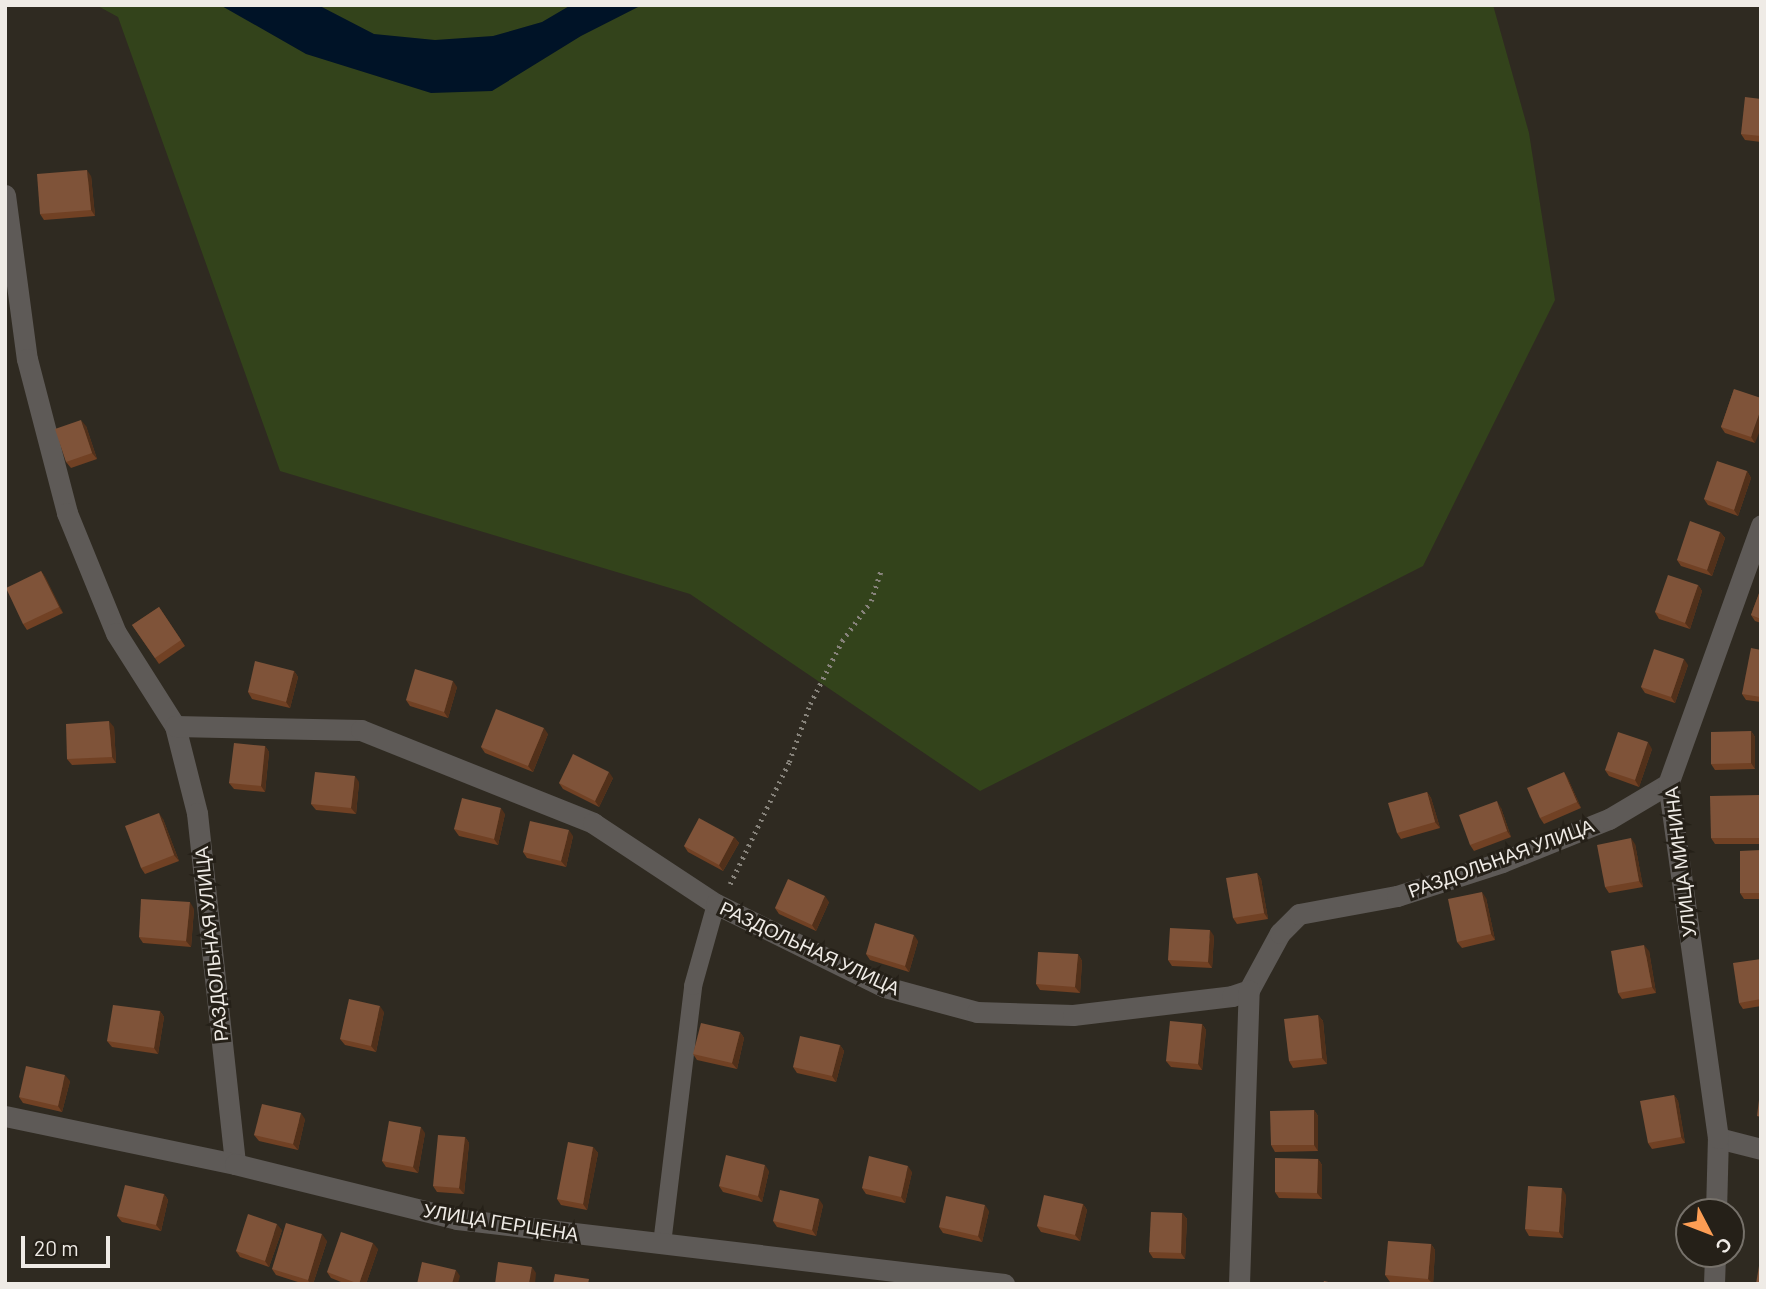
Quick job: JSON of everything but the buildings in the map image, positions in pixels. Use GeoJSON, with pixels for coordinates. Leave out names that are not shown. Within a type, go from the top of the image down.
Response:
{"type":"FeatureCollection","features":[{"type":"Feature","properties":{"kind":"street","name":"РАЗДОЛЬНАЯ УЛИЦА"},"geometry":{"type":"LineString","coordinates":[[5,195],[27,359],[67,513],[116,633],[175,726],[197,813],[235,1164]]}},
{"type":"Feature","properties":{"kind":"street","name":"УЛИЦА МИНИНА"},"geometry":{"type":"LineString","coordinates":[[1716,1198],[1718,1138],[1668,784],[1761,525]]}},
{"type":"Feature","properties":{"kind":"street","name":"РАЗДОЛЬНАЯ УЛИЦА"},"geometry":{"type":"LineString","coordinates":[[175,726],[361,730],[593,823],[716,904],[885,987],[977,1012],[1073,1015],[1249,990],[1280,933],[1299,914],[1396,896],[1502,862],[1609,819],[1668,784]]}},
{"type":"Feature","properties":{"kind":"street"},"geometry":{"type":"LineString","coordinates":[[1239,1284],[1249,990]]}},
{"type":"Feature","properties":{"kind":"street","name":"УЛИЦА ГЕРЦЕНА"},"geometry":{"type":"LineString","coordinates":[[5,1115],[235,1164],[457,1219],[1004,1284]]}},
{"type":"Feature","properties":{"kind":"street"},"geometry":{"type":"LineString","coordinates":[[1718,1138],[1761,1149]]}},
{"type":"Feature","properties":{"kind":"lane"},"geometry":{"type":"LineString","coordinates":[[662,1244],[693,986],[716,904]]}},
{"type":"Feature","properties":{"kind":"path"},"geometry":{"type":"LineString","coordinates":[[716,904],[736,877],[789,762],[810,704],[842,641],[871,601],[881,570]]}},
{"type":"Feature","properties":{"kind":"green space"},"geometry":{"type":"Polygon","coordinates":[[[96,5],[1493,5],[1529,133],[1555,300],[1423,566],[980,791],[690,594],[280,471],[118,17],[96,5]]]}},
{"type":"Feature","properties":{"kind":"water"},"geometry":{"type":"Polygon","coordinates":[[[220,5],[318,5],[374,34],[435,40],[493,36],[542,22],[571,5],[642,5],[581,36],[492,91],[431,93],[306,54],[220,5]]]}}]}
